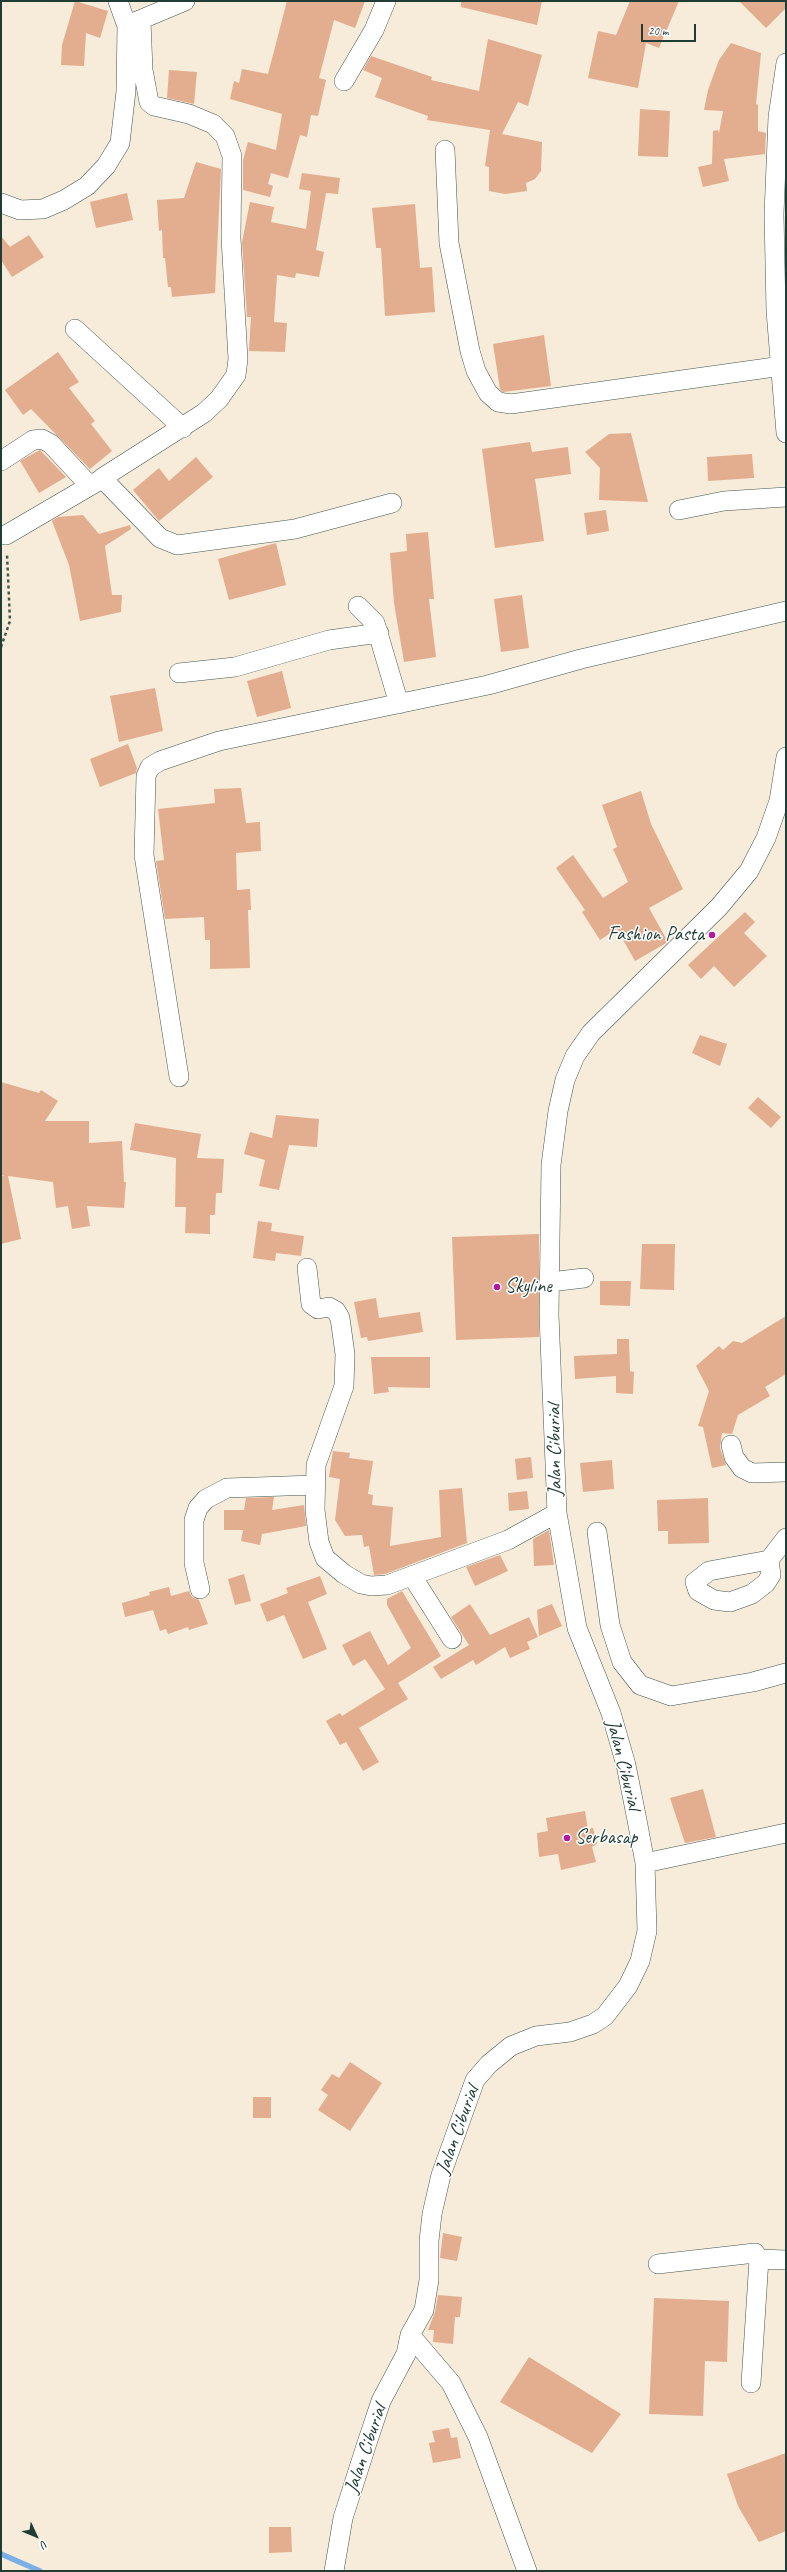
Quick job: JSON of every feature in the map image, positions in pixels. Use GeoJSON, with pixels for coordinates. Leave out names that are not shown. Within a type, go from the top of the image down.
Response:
{"type":"FeatureCollection","features":[{"type":"Feature","properties":{"kind":"street"},"geometry":{"type":"LineString","coordinates":[[6,535],[96,482],[183,428],[219,399],[236,374],[238,359],[231,238],[232,156],[225,136],[212,124],[189,114],[154,106],[149,102],[134,23],[118,1]]}},
{"type":"Feature","properties":{"kind":"street"},"geometry":{"type":"LineString","coordinates":[[134,23],[186,1]]}},
{"type":"Feature","properties":{"kind":"street"},"geometry":{"type":"LineString","coordinates":[[344,81],[374,30],[386,1]]}},
{"type":"Feature","properties":{"kind":"street"},"geometry":{"type":"LineString","coordinates":[[1,203],[20,210],[43,208],[64,200],[87,186],[106,166],[120,143],[134,23]]}},
{"type":"Feature","properties":{"kind":"street"},"geometry":{"type":"LineString","coordinates":[[786,63],[778,117],[774,206],[776,310],[782,366],[786,433]]}},
{"type":"Feature","properties":{"kind":"street"},"geometry":{"type":"LineString","coordinates":[[444,150],[449,243],[470,351],[476,371],[488,393],[498,402],[512,404],[782,366]]}},
{"type":"Feature","properties":{"kind":"street"},"geometry":{"type":"LineString","coordinates":[[75,329],[183,428]]}},
{"type":"Feature","properties":{"kind":"street"},"geometry":{"type":"LineString","coordinates":[[1,461],[33,440],[42,439],[51,444],[160,538],[177,545],[295,529],[392,503]]}},
{"type":"Feature","properties":{"kind":"street"},"geometry":{"type":"LineString","coordinates":[[679,510],[724,501],[786,497]]}},
{"type":"Feature","properties":{"kind":"street"},"geometry":{"type":"LineString","coordinates":[[358,606],[368,614],[379,633],[399,704]]}},
{"type":"Feature","properties":{"kind":"street"},"geometry":{"type":"LineString","coordinates":[[179,1077],[144,855],[146,776],[150,767],[160,761],[218,741],[488,685],[582,659],[786,611]]}},
{"type":"Feature","properties":{"kind":"street"},"geometry":{"type":"LineString","coordinates":[[179,673],[235,667],[329,640],[379,633]]}},
{"type":"Feature","properties":{"kind":"street","name":"Jalan Ciburial"},"geometry":{"type":"LineString","coordinates":[[334,2571],[343,2518],[366,2446],[382,2401],[406,2354],[410,2335],[424,2310],[429,2280],[429,2241],[432,2214],[441,2175],[475,2080],[489,2064],[511,2046],[536,2036],[570,2032],[593,2024],[605,2016],[618,2002],[640,1961],[647,1931],[645,1863],[626,1765],[611,1713],[577,1628],[557,1513],[550,1282],[551,1166],[558,1111],[565,1080],[575,1056],[591,1033],[719,907],[749,871],[766,838],[779,802],[786,757]]}},
{"type":"Feature","properties":{"kind":"street"},"geometry":{"type":"LineString","coordinates":[[307,1268],[311,1304],[318,1309],[329,1307],[336,1311],[340,1318],[345,1354],[344,1386],[316,1465],[315,1485],[319,1542],[325,1558],[353,1580],[371,1586],[387,1585],[508,1540],[557,1513]]}},
{"type":"Feature","properties":{"kind":"street"},"geometry":{"type":"LineString","coordinates":[[550,1282],[584,1278]]}},
{"type":"Feature","properties":{"kind":"street"},"geometry":{"type":"LineString","coordinates":[[732,1445],[734,1457],[742,1468],[752,1472],[786,1472]]}},
{"type":"Feature","properties":{"kind":"street"},"geometry":{"type":"LineString","coordinates":[[200,1589],[194,1563],[194,1520],[198,1508],[206,1499],[227,1488],[315,1485]]}},
{"type":"Feature","properties":{"kind":"street"},"geometry":{"type":"LineString","coordinates":[[597,1532],[610,1625],[622,1662],[640,1685],[671,1696],[753,1682],[786,1674]]}},
{"type":"Feature","properties":{"kind":"street"},"geometry":{"type":"LineString","coordinates":[[769,1560],[786,1538]]}},
{"type":"Feature","properties":{"kind":"street"},"geometry":{"type":"LineString","coordinates":[[412,1576],[452,1639]]}},
{"type":"Feature","properties":{"kind":"street"},"geometry":{"type":"LineString","coordinates":[[645,1863],[786,1833]]}},
{"type":"Feature","properties":{"kind":"street"},"geometry":{"type":"LineString","coordinates":[[658,2264],[755,2253],[759,2259],[751,2383]]}},
{"type":"Feature","properties":{"kind":"street"},"geometry":{"type":"LineString","coordinates":[[759,2259],[786,2260]]}},
{"type":"Feature","properties":{"kind":"street"},"geometry":{"type":"LineString","coordinates":[[410,2335],[451,2383],[478,2437],[527,2571]]}},
{"type":"Feature","properties":{"kind":"path"},"geometry":{"type":"LineString","coordinates":[[1,647],[10,621],[6,535]]}},
{"type":"Feature","properties":{"kind":"building"},"geometry":{"type":"Polygon","coordinates":[[[75,1],[108,11],[100,38],[86,33],[84,66],[61,65],[62,45],[75,1]]]}},
{"type":"Feature","properties":{"kind":"building"},"geometry":{"type":"Polygon","coordinates":[[[287,1],[365,1],[355,28],[334,20],[319,78],[326,80],[318,116],[311,115],[307,137],[300,135],[288,178],[271,173],[268,184],[273,186],[270,197],[243,190],[243,160],[248,142],[276,150],[282,114],[230,99],[234,81],[239,83],[242,69],[268,74],[287,1]]]}},
{"type":"Feature","properties":{"kind":"building"},"geometry":{"type":"Polygon","coordinates":[[[461,1],[542,1],[537,25],[461,7],[461,1]]]}},
{"type":"Feature","properties":{"kind":"building"},"geometry":{"type":"Polygon","coordinates":[[[630,1],[679,1],[659,48],[646,43],[638,88],[588,78],[598,31],[616,35],[630,1]]]}},
{"type":"Feature","properties":{"kind":"building"},"geometry":{"type":"Polygon","coordinates":[[[739,1],[786,1],[786,8],[766,28],[739,1]]]}},
{"type":"Feature","properties":{"kind":"building"},"geometry":{"type":"Polygon","coordinates":[[[488,39],[542,55],[528,106],[518,102],[502,134],[542,142],[541,171],[535,179],[526,183],[527,191],[505,194],[489,191],[489,167],[485,166],[490,130],[427,120],[428,116],[375,97],[382,78],[363,70],[371,56],[432,77],[431,80],[479,91],[488,39]]]}},
{"type":"Feature","properties":{"kind":"building"},"geometry":{"type":"Polygon","coordinates":[[[731,43],[761,53],[756,104],[758,105],[758,131],[766,133],[765,154],[724,159],[729,181],[703,187],[698,167],[712,164],[713,131],[718,130],[719,133],[723,111],[704,110],[708,90],[719,60],[731,43]]]}},
{"type":"Feature","properties":{"kind":"building"},"geometry":{"type":"Polygon","coordinates":[[[169,70],[197,72],[194,104],[167,98],[169,70]]]}},
{"type":"Feature","properties":{"kind":"building"},"geometry":{"type":"Polygon","coordinates":[[[640,109],[670,111],[668,157],[638,156],[640,109]]]}},
{"type":"Feature","properties":{"kind":"building"},"geometry":{"type":"Polygon","coordinates":[[[196,162],[221,169],[215,293],[172,297],[171,287],[168,287],[165,258],[163,258],[162,230],[159,231],[157,200],[184,198],[196,162]]]}},
{"type":"Feature","properties":{"kind":"building"},"geometry":{"type":"Polygon","coordinates":[[[302,173],[340,178],[338,194],[326,193],[316,250],[324,252],[319,277],[296,273],[295,278],[277,275],[274,322],[287,323],[285,352],[249,351],[251,317],[247,317],[242,242],[250,202],[274,207],[271,222],[306,229],[311,191],[299,189],[302,173]]]}},
{"type":"Feature","properties":{"kind":"building"},"geometry":{"type":"Polygon","coordinates":[[[127,193],[133,220],[96,228],[90,202],[127,193]]]}},
{"type":"Feature","properties":{"kind":"building"},"geometry":{"type":"Polygon","coordinates":[[[415,204],[420,268],[432,267],[435,312],[385,316],[381,248],[376,248],[372,208],[415,204]]]}},
{"type":"Feature","properties":{"kind":"building"},"geometry":{"type":"Polygon","coordinates":[[[29,235],[44,257],[12,277],[1,260],[1,236],[10,247],[29,235]]]}},
{"type":"Feature","properties":{"kind":"building"},"geometry":{"type":"Polygon","coordinates":[[[544,335],[551,386],[503,392],[500,389],[493,344],[544,335]]]}},
{"type":"Feature","properties":{"kind":"building"},"geometry":{"type":"Polygon","coordinates":[[[58,352],[79,382],[69,388],[95,421],[91,424],[112,451],[90,469],[31,409],[23,415],[5,390],[58,352]]]}},
{"type":"Feature","properties":{"kind":"building"},"geometry":{"type":"Polygon","coordinates":[[[631,433],[648,502],[599,500],[600,468],[585,452],[609,434],[631,433]]]}},
{"type":"Feature","properties":{"kind":"building"},"geometry":{"type":"Polygon","coordinates":[[[530,442],[532,452],[568,447],[571,474],[535,479],[544,541],[495,548],[482,449],[530,442]]]}},
{"type":"Feature","properties":{"kind":"building"},"geometry":{"type":"Polygon","coordinates":[[[40,450],[66,477],[39,493],[20,461],[40,450]]]}},
{"type":"Feature","properties":{"kind":"building"},"geometry":{"type":"Polygon","coordinates":[[[752,454],[754,478],[708,481],[707,457],[752,454]]]}},
{"type":"Feature","properties":{"kind":"building"},"geometry":{"type":"Polygon","coordinates":[[[196,457],[213,477],[159,521],[133,490],[159,468],[169,481],[196,457]]]}},
{"type":"Feature","properties":{"kind":"building"},"geometry":{"type":"Polygon","coordinates":[[[606,510],[609,531],[587,535],[584,513],[606,510]]]}},
{"type":"Feature","properties":{"kind":"building"},"geometry":{"type":"Polygon","coordinates":[[[83,515],[99,534],[130,525],[131,529],[105,546],[112,595],[122,595],[121,612],[80,621],[69,565],[52,521],[58,517],[83,515]]]}},
{"type":"Feature","properties":{"kind":"building"},"geometry":{"type":"Polygon","coordinates":[[[428,532],[434,599],[429,599],[436,657],[404,662],[394,603],[390,553],[407,551],[406,534],[428,532]]]}},
{"type":"Feature","properties":{"kind":"building"},"geometry":{"type":"Polygon","coordinates":[[[276,543],[286,585],[229,600],[218,559],[276,543]]]}},
{"type":"Feature","properties":{"kind":"building"},"geometry":{"type":"Polygon","coordinates":[[[522,595],[529,648],[501,652],[494,599],[522,595]]]}},
{"type":"Feature","properties":{"kind":"building"},"geometry":{"type":"Polygon","coordinates":[[[282,671],[291,708],[257,717],[247,681],[282,671]]]}},
{"type":"Feature","properties":{"kind":"building"},"geometry":{"type":"Polygon","coordinates":[[[155,688],[163,731],[119,742],[110,696],[155,688]]]}},
{"type":"Feature","properties":{"kind":"building"},"geometry":{"type":"Polygon","coordinates":[[[128,744],[137,768],[136,773],[100,787],[90,759],[128,744]]]}},
{"type":"Feature","properties":{"kind":"building"},"geometry":{"type":"Polygon","coordinates":[[[241,788],[246,823],[260,822],[261,851],[236,853],[237,890],[250,889],[251,910],[248,910],[250,968],[210,969],[210,940],[205,940],[204,917],[165,919],[156,861],[164,860],[158,809],[215,803],[214,789],[241,788]]]}},
{"type":"Feature","properties":{"kind":"building"},"geometry":{"type":"Polygon","coordinates":[[[641,791],[651,824],[683,889],[649,908],[668,942],[635,961],[617,929],[600,940],[582,912],[585,910],[556,868],[573,855],[603,898],[628,882],[613,849],[617,847],[602,805],[641,791]]]}},
{"type":"Feature","properties":{"kind":"building"},"geometry":{"type":"Polygon","coordinates":[[[745,912],[755,922],[744,933],[767,956],[734,987],[714,966],[701,979],[688,965],[745,912]]]}},
{"type":"Feature","properties":{"kind":"building"},"geometry":{"type":"Polygon","coordinates":[[[700,1035],[727,1044],[720,1066],[692,1053],[700,1035]]]}},
{"type":"Feature","properties":{"kind":"building"},"geometry":{"type":"Polygon","coordinates":[[[1,1082],[39,1093],[41,1090],[58,1101],[45,1121],[89,1121],[89,1143],[122,1141],[124,1182],[126,1182],[124,1208],[87,1206],[90,1226],[72,1229],[68,1206],[56,1208],[53,1182],[8,1176],[21,1239],[1,1244],[1,1176],[5,1176],[1,1175],[1,1082]]]}},
{"type":"Feature","properties":{"kind":"building"},"geometry":{"type":"Polygon","coordinates":[[[758,1097],[781,1117],[771,1128],[748,1108],[758,1097]]]}},
{"type":"Feature","properties":{"kind":"building"},"geometry":{"type":"Polygon","coordinates":[[[276,1115],[319,1119],[317,1147],[289,1145],[279,1190],[259,1186],[265,1160],[244,1154],[250,1132],[272,1138],[276,1115]]]}},
{"type":"Feature","properties":{"kind":"building"},"geometry":{"type":"Polygon","coordinates":[[[135,1123],[201,1134],[197,1158],[224,1159],[222,1193],[216,1193],[215,1215],[210,1215],[210,1234],[185,1233],[186,1207],[175,1207],[176,1158],[130,1150],[135,1123]]]}},
{"type":"Feature","properties":{"kind":"building"},"geometry":{"type":"Polygon","coordinates":[[[258,1221],[272,1223],[271,1231],[304,1236],[301,1256],[276,1253],[275,1261],[253,1258],[258,1221]]]}},
{"type":"Feature","properties":{"kind":"building","name":"Skyline"},"geometry":{"type":"Polygon","coordinates":[[[539,1234],[539,1337],[456,1340],[452,1237],[539,1234]]]}},
{"type":"Feature","properties":{"kind":"building"},"geometry":{"type":"Polygon","coordinates":[[[642,1244],[675,1244],[674,1290],[640,1289],[642,1244]]]}},
{"type":"Feature","properties":{"kind":"building"},"geometry":{"type":"Polygon","coordinates":[[[600,1281],[631,1281],[630,1306],[600,1305],[600,1281]]]}},
{"type":"Feature","properties":{"kind":"building"},"geometry":{"type":"Polygon","coordinates":[[[376,1298],[379,1318],[420,1312],[423,1332],[368,1341],[367,1337],[361,1338],[354,1302],[376,1298]]]}},
{"type":"Feature","properties":{"kind":"building"},"geometry":{"type":"Polygon","coordinates":[[[786,1316],[786,1374],[765,1387],[770,1396],[738,1415],[732,1434],[722,1433],[720,1448],[726,1465],[712,1468],[703,1427],[698,1426],[709,1391],[696,1366],[719,1346],[723,1350],[733,1341],[742,1343],[786,1316]]]}},
{"type":"Feature","properties":{"kind":"building"},"geometry":{"type":"Polygon","coordinates":[[[617,1339],[629,1339],[630,1371],[634,1372],[633,1394],[616,1393],[616,1376],[575,1379],[574,1356],[617,1354],[617,1339]]]}},
{"type":"Feature","properties":{"kind":"building"},"geometry":{"type":"Polygon","coordinates":[[[371,1357],[430,1357],[430,1388],[388,1387],[389,1392],[374,1394],[371,1357]]]}},
{"type":"Feature","properties":{"kind":"building"},"geometry":{"type":"Polygon","coordinates":[[[333,1451],[350,1453],[349,1458],[373,1461],[368,1494],[373,1495],[372,1505],[393,1507],[390,1546],[441,1537],[439,1490],[462,1488],[467,1543],[385,1574],[374,1575],[369,1546],[364,1547],[362,1535],[345,1536],[335,1520],[340,1479],[329,1477],[333,1451]]]}},
{"type":"Feature","properties":{"kind":"building"},"geometry":{"type":"Polygon","coordinates":[[[531,1457],[533,1478],[517,1480],[515,1459],[531,1457]]]}},
{"type":"Feature","properties":{"kind":"building"},"geometry":{"type":"Polygon","coordinates":[[[612,1460],[614,1489],[583,1492],[580,1463],[612,1460]]]}},
{"type":"Feature","properties":{"kind":"building"},"geometry":{"type":"Polygon","coordinates":[[[527,1491],[529,1509],[509,1511],[508,1493],[527,1491]]]}},
{"type":"Feature","properties":{"kind":"building"},"geometry":{"type":"Polygon","coordinates":[[[274,1497],[272,1510],[304,1505],[306,1526],[262,1534],[260,1545],[241,1541],[243,1530],[224,1530],[224,1510],[244,1510],[246,1498],[274,1497]]]}},
{"type":"Feature","properties":{"kind":"building"},"geometry":{"type":"Polygon","coordinates":[[[708,1498],[709,1543],[668,1544],[668,1531],[658,1531],[657,1500],[708,1498]]]}},
{"type":"Feature","properties":{"kind":"building"},"geometry":{"type":"Polygon","coordinates":[[[549,1530],[554,1565],[534,1566],[533,1539],[549,1530]]]}},
{"type":"Feature","properties":{"kind":"building"},"geometry":{"type":"Polygon","coordinates":[[[500,1555],[508,1571],[475,1586],[466,1567],[500,1555]]]}},
{"type":"Feature","properties":{"kind":"building"},"geometry":{"type":"Polygon","coordinates":[[[244,1574],[251,1601],[235,1605],[228,1579],[244,1574]]]}},
{"type":"Feature","properties":{"kind":"building"},"geometry":{"type":"Polygon","coordinates":[[[320,1576],[327,1594],[308,1602],[327,1649],[303,1659],[284,1615],[267,1622],[260,1604],[288,1593],[286,1588],[320,1576]]]}},
{"type":"Feature","properties":{"kind":"building"},"geometry":{"type":"Polygon","coordinates":[[[169,1587],[171,1596],[189,1591],[192,1597],[199,1600],[208,1624],[189,1630],[188,1627],[168,1634],[166,1629],[160,1631],[153,1610],[125,1617],[122,1603],[150,1595],[149,1592],[169,1587]]]}},
{"type":"Feature","properties":{"kind":"building"},"geometry":{"type":"Polygon","coordinates":[[[402,1591],[441,1656],[398,1683],[408,1699],[359,1728],[379,1762],[363,1771],[346,1742],[340,1745],[326,1721],[340,1713],[342,1716],[385,1689],[365,1659],[353,1666],[342,1645],[370,1631],[388,1665],[411,1648],[387,1605],[387,1599],[402,1591]]]}},
{"type":"Feature","properties":{"kind":"building"},"geometry":{"type":"Polygon","coordinates":[[[470,1604],[490,1635],[529,1617],[538,1637],[527,1642],[530,1649],[510,1658],[505,1647],[476,1665],[473,1660],[441,1679],[433,1667],[469,1645],[451,1617],[470,1604]]]}},
{"type":"Feature","properties":{"kind":"building"},"geometry":{"type":"Polygon","coordinates":[[[552,1604],[562,1626],[539,1636],[537,1610],[552,1604]]]}},
{"type":"Feature","properties":{"kind":"building"},"geometry":{"type":"Polygon","coordinates":[[[703,1789],[716,1837],[685,1843],[670,1798],[703,1789]]]}},
{"type":"Feature","properties":{"kind":"building","name":"Serbasap"},"geometry":{"type":"Polygon","coordinates":[[[585,1811],[588,1829],[593,1828],[597,1844],[592,1847],[596,1862],[561,1870],[558,1854],[539,1857],[537,1833],[548,1831],[546,1818],[585,1811]]]}},
{"type":"Feature","properties":{"kind":"building"},"geometry":{"type":"Polygon","coordinates":[[[350,2062],[382,2083],[350,2131],[318,2110],[328,2095],[321,2090],[332,2074],[339,2078],[350,2062]]]}},
{"type":"Feature","properties":{"kind":"building"},"geometry":{"type":"Polygon","coordinates":[[[253,2097],[271,2097],[271,2118],[253,2118],[253,2097]]]}},
{"type":"Feature","properties":{"kind":"building"},"geometry":{"type":"Polygon","coordinates":[[[443,2233],[462,2237],[457,2261],[440,2258],[443,2233]]]}},
{"type":"Feature","properties":{"kind":"building"},"geometry":{"type":"Polygon","coordinates":[[[438,2295],[462,2297],[460,2317],[455,2317],[453,2344],[433,2342],[434,2330],[428,2330],[435,2312],[438,2295]]]}},
{"type":"Feature","properties":{"kind":"building"},"geometry":{"type":"Polygon","coordinates":[[[654,2298],[729,2301],[727,2362],[705,2361],[703,2416],[649,2414],[654,2298]]]}},
{"type":"Feature","properties":{"kind":"building"},"geometry":{"type":"Polygon","coordinates":[[[529,2357],[621,2414],[592,2453],[500,2402],[529,2357]]]}},
{"type":"Feature","properties":{"kind":"building"},"geometry":{"type":"Polygon","coordinates":[[[449,2428],[451,2438],[457,2437],[461,2458],[433,2463],[429,2443],[435,2442],[432,2431],[449,2428]]]}},
{"type":"Feature","properties":{"kind":"building"},"geometry":{"type":"Polygon","coordinates":[[[786,2453],[786,2531],[759,2542],[738,2506],[727,2474],[786,2453]]]}},
{"type":"Feature","properties":{"kind":"building"},"geometry":{"type":"Polygon","coordinates":[[[269,2527],[291,2527],[292,2552],[269,2553],[269,2527]]]}},
{"type":"Feature","properties":{"kind":"waterway"},"geometry":{"type":"LineString","coordinates":[[1,2554],[40,2571]]}},
{"type":"Feature","properties":{"kind":"place","name":"Fashion Pasta"},"geometry":{"type":"Point","coordinates":[712,935]}},
{"type":"Feature","properties":{"kind":"place","name":"Skyline"},"geometry":{"type":"Point","coordinates":[497,1287]}},
{"type":"Feature","properties":{"kind":"place","name":"Serbasap"},"geometry":{"type":"Point","coordinates":[567,1838]}}]}
